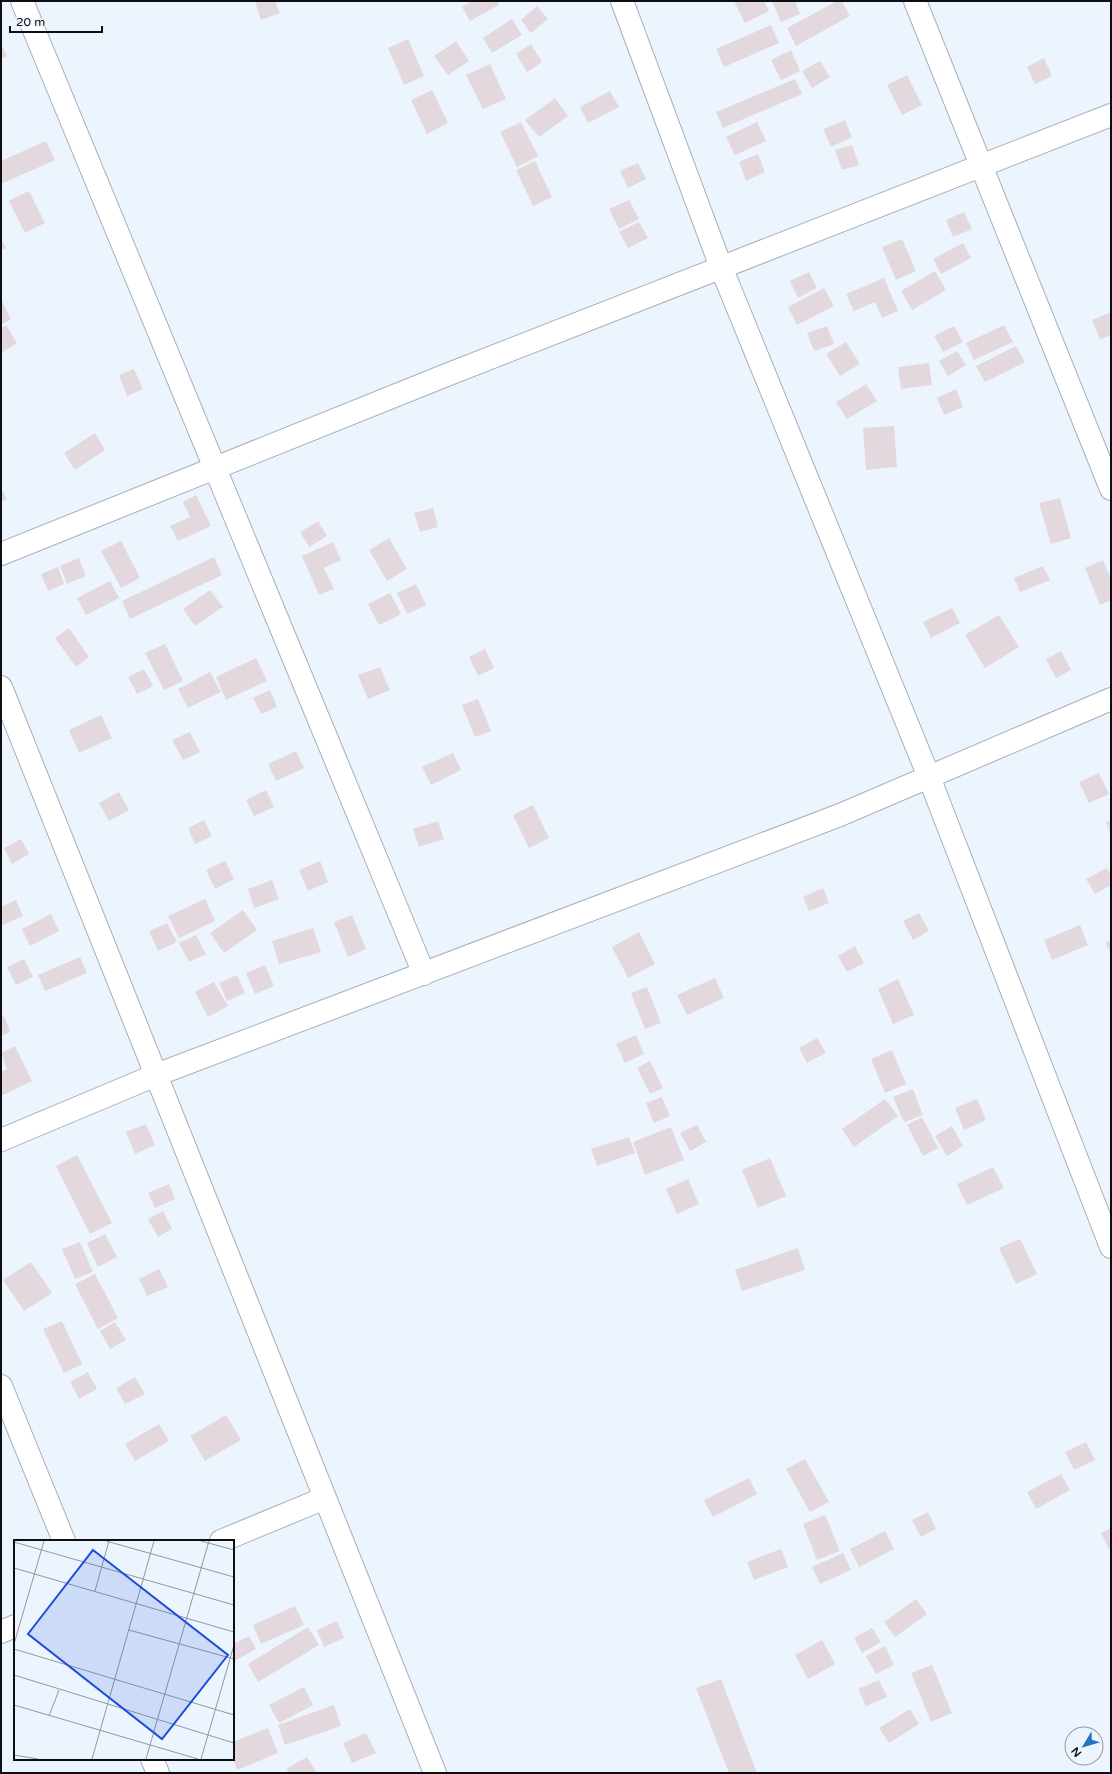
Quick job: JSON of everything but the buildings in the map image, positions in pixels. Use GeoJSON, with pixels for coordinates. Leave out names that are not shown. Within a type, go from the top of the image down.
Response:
{"type":"FeatureCollection","features":[{"type":"Feature","properties":{"kind":"street"},"geometry":{"type":"LineString","coordinates":[[22,1],[424,974]]}},
{"type":"Feature","properties":{"kind":"street"},"geometry":{"type":"LineString","coordinates":[[622,1],[721,267],[929,777],[1111,1247]]}},
{"type":"Feature","properties":{"kind":"street"},"geometry":{"type":"LineString","coordinates":[[915,1],[1111,489]]}},
{"type":"Feature","properties":{"kind":"street"},"geometry":{"type":"LineString","coordinates":[[1,554],[721,267],[1111,115]]}},
{"type":"Feature","properties":{"kind":"street"},"geometry":{"type":"LineString","coordinates":[[1,687],[435,1773]]}},
{"type":"Feature","properties":{"kind":"street"},"geometry":{"type":"LineString","coordinates":[[1,1140],[156,1075],[840,815],[1111,699]]}},
{"type":"Feature","properties":{"kind":"street"},"geometry":{"type":"LineString","coordinates":[[1,1386],[64,1540]]}},
{"type":"Feature","properties":{"kind":"street"},"geometry":{"type":"LineString","coordinates":[[223,1540],[325,1498]]}},
{"type":"Feature","properties":{"kind":"street"},"geometry":{"type":"LineString","coordinates":[[1,1632],[14,1626]]}},
{"type":"Feature","properties":{"kind":"street"},"geometry":{"type":"LineString","coordinates":[[152,1760],[158,1773]]}}]}
